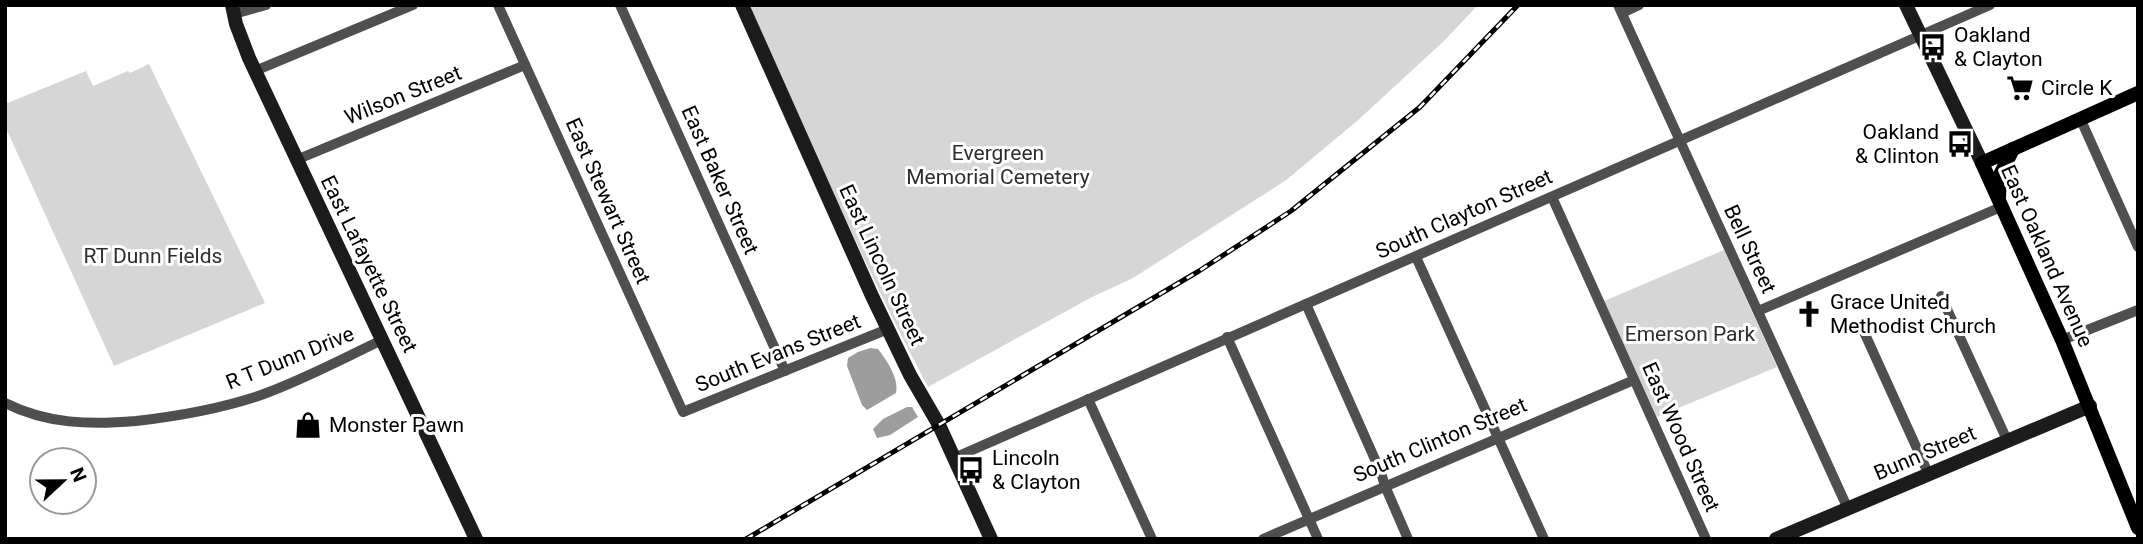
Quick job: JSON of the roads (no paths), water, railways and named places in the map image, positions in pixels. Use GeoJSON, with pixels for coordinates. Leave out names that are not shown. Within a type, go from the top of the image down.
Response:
{"type":"FeatureCollection","features":[{"type":"Feature","properties":{"kind":"main road"},"geometry":{"type":"LineString","coordinates":[[1982,163],[2138,93]]}},
{"type":"Feature","properties":{"kind":"main road"},"geometry":{"type":"LineString","coordinates":[[2000,205],[2000,175],[2012,149]]}},
{"type":"Feature","properties":{"kind":"main road","name":"East Oakland Avenue"},"geometry":{"type":"LineString","coordinates":[[1982,163],[2062,340],[2138,528]]}},
{"type":"Feature","properties":{"kind":"street"},"geometry":{"type":"LineString","coordinates":[[233,10],[267,5]]}},
{"type":"Feature","properties":{"kind":"street"},"geometry":{"type":"LineString","coordinates":[[255,71],[413,5]]}},
{"type":"Feature","properties":{"kind":"street","name":"East Stewart Street"},"geometry":{"type":"LineString","coordinates":[[498,5],[683,412]]}},
{"type":"Feature","properties":{"kind":"street","name":"East Baker Street"},"geometry":{"type":"LineString","coordinates":[[620,5],[785,371]]}},
{"type":"Feature","properties":{"kind":"street","name":"East Lincoln Street"},"geometry":{"type":"LineString","coordinates":[[742,5],[888,329],[939,425],[990,539]]}},
{"type":"Feature","properties":{"kind":"street"},"geometry":{"type":"LineString","coordinates":[[1620,9],[1639,5]]}},
{"type":"Feature","properties":{"kind":"street","name":"East Oakland Avenue"},"geometry":{"type":"LineString","coordinates":[[1906,5],[1982,163]]}},
{"type":"Feature","properties":{"kind":"street","name":"South Clayton Street"},"geometry":{"type":"LineString","coordinates":[[954,458],[1990,5]]}},
{"type":"Feature","properties":{"kind":"street","name":"Bell Street"},"geometry":{"type":"LineString","coordinates":[[1620,9],[1848,509]]}},
{"type":"Feature","properties":{"kind":"street","name":"East Lafayette Street"},"geometry":{"type":"LineString","coordinates":[[233,10],[240,36],[255,71],[476,539]]}},
{"type":"Feature","properties":{"kind":"street","name":"Wilson Street"},"geometry":{"type":"LineString","coordinates":[[296,160],[525,65]]}},
{"type":"Feature","properties":{"kind":"street"},"geometry":{"type":"LineString","coordinates":[[2080,118],[2138,247]]}},
{"type":"Feature","properties":{"kind":"street","name":"East Wood Street"},"geometry":{"type":"LineString","coordinates":[[1552,197],[1706,539]]}},
{"type":"Feature","properties":{"kind":"street"},"geometry":{"type":"LineString","coordinates":[[1758,312],[2000,205]]}},
{"type":"Feature","properties":{"kind":"street"},"geometry":{"type":"LineString","coordinates":[[1416,257],[1544,539]]}},
{"type":"Feature","properties":{"kind":"street"},"geometry":{"type":"LineString","coordinates":[[1941,296],[2007,440]]}},
{"type":"Feature","properties":{"kind":"street"},"geometry":{"type":"LineString","coordinates":[[1306,304],[1409,539]]}},
{"type":"Feature","properties":{"kind":"street"},"geometry":{"type":"LineString","coordinates":[[2062,340],[2138,310]]}},
{"type":"Feature","properties":{"kind":"street","name":"South Evans Street"},"geometry":{"type":"LineString","coordinates":[[683,412],[888,329]]}},
{"type":"Feature","properties":{"kind":"street"},"geometry":{"type":"LineString","coordinates":[[1864,332],[1929,475]]}},
{"type":"Feature","properties":{"kind":"street"},"geometry":{"type":"LineString","coordinates":[[1227,337],[1318,539]]}},
{"type":"Feature","properties":{"kind":"street","name":"R T Dunn Drive"},"geometry":{"type":"LineString","coordinates":[[5,403],[45,418],[88,423],[193,414],[273,390],[383,340]]}},
{"type":"Feature","properties":{"kind":"street","name":"South Clinton Street"},"geometry":{"type":"LineString","coordinates":[[1263,539],[1634,380]]}},
{"type":"Feature","properties":{"kind":"street"},"geometry":{"type":"LineString","coordinates":[[1088,399],[1152,539]]}},
{"type":"Feature","properties":{"kind":"street","name":"Bunn Street"},"geometry":{"type":"LineString","coordinates":[[1776,539],[2090,406]]}},
{"type":"Feature","properties":{"kind":"railway"},"geometry":{"type":"LineString","coordinates":[[746,539],[1199,271],[1291,211],[1420,107],[1518,5]]}},
{"type":"Feature","properties":{"kind":"place","name":"Oakland & Clayton"},"geometry":{"type":"Point","coordinates":[1933,47]}},
{"type":"Feature","properties":{"kind":"place","name":"Circle K"},"geometry":{"type":"Point","coordinates":[2020,88]}},
{"type":"Feature","properties":{"kind":"place","name":"Oakland & Clinton"},"geometry":{"type":"Point","coordinates":[1960,144]}},
{"type":"Feature","properties":{"kind":"place","name":"Grace United Methodist Church"},"geometry":{"type":"Point","coordinates":[1809,314]}},
{"type":"Feature","properties":{"kind":"place","name":"Monster Pawn"},"geometry":{"type":"Point","coordinates":[308,425]}},
{"type":"Feature","properties":{"kind":"place","name":"Lincoln & Clayton"},"geometry":{"type":"Point","coordinates":[971,470]}},
{"type":"Feature","properties":{"kind":"park label","name":"Evergreen Memorial Cemetery"},"geometry":{"type":"Point","coordinates":[998,165]}},
{"type":"Feature","properties":{"kind":"park label","name":"RT Dunn Fields"},"geometry":{"type":"Point","coordinates":[153,256]}},
{"type":"Feature","properties":{"kind":"park label","name":"Emerson Park"},"geometry":{"type":"Point","coordinates":[1690,334]}}]}
